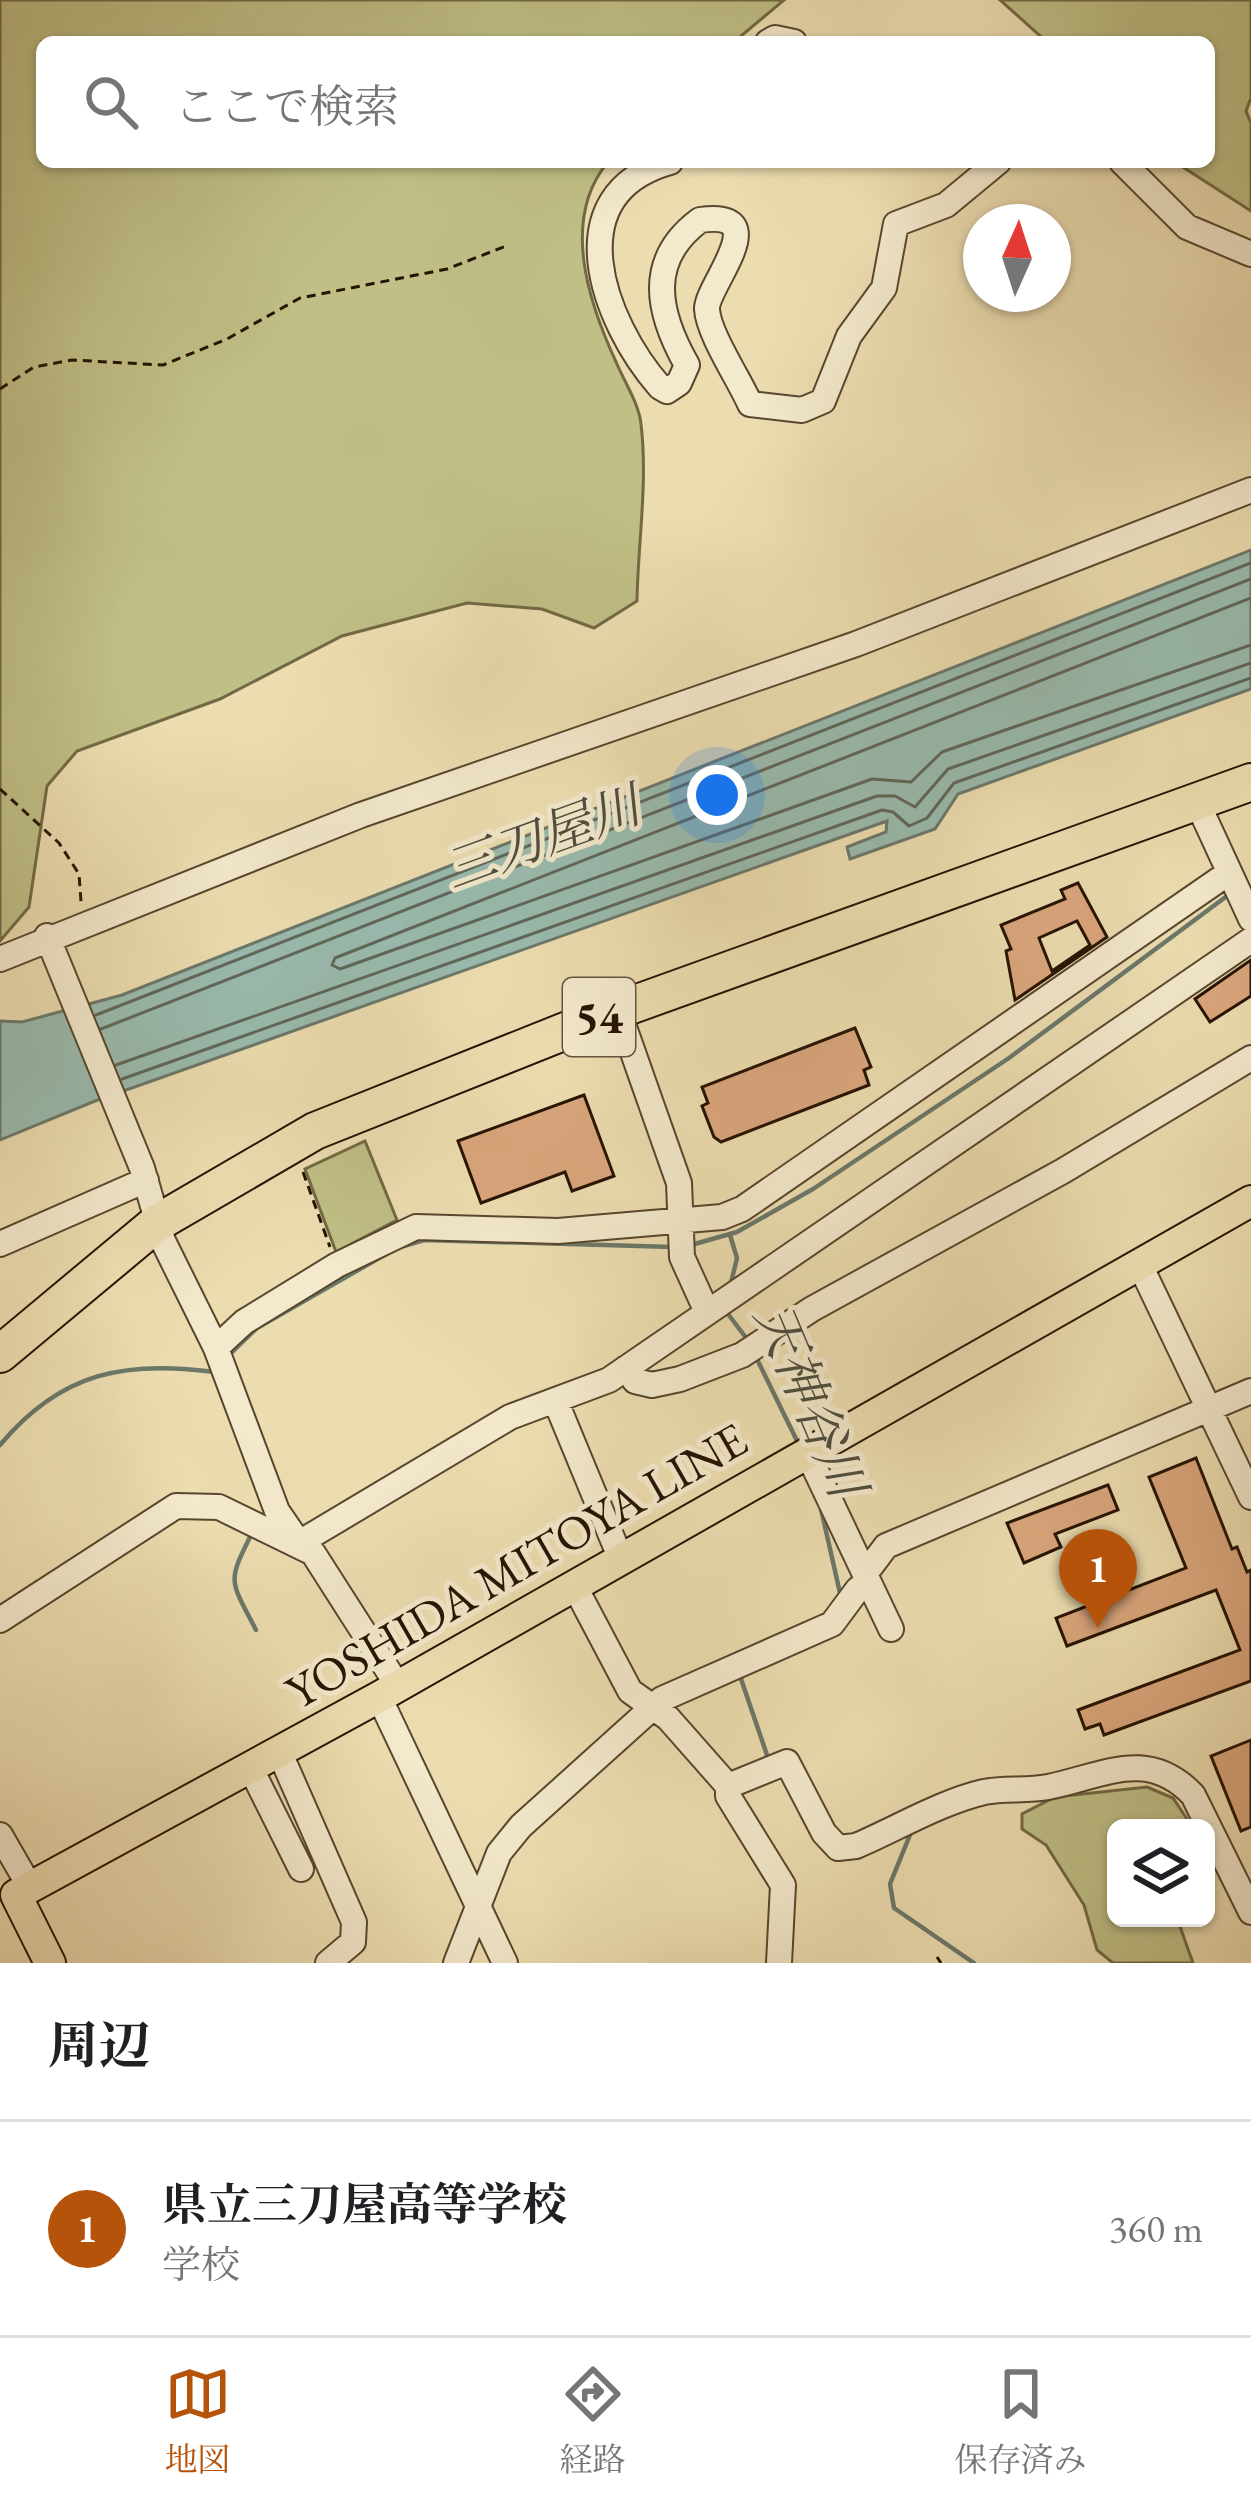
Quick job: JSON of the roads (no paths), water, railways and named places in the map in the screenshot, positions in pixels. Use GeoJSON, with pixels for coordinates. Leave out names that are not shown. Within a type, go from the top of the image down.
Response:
{"type":"FeatureCollection","features":[{"type":"Feature","properties":{"kind":"highway","name":"54"},"geometry":{"type":"LineString","coordinates":[[0,1354],[157,1223],[316,1131],[618,1010],[1251,782]]}},
{"type":"Feature","properties":{"kind":"main road","name":"YOSHIDA MITOYA LINE"},"geometry":{"type":"LineString","coordinates":[[15,1895],[388,1692],[1251,1201]]}},
{"type":"Feature","properties":{"kind":"main road"},"geometry":{"type":"LineString","coordinates":[[15,1895],[50,1963]]}},
{"type":"Feature","properties":{"kind":"street"},"geometry":{"type":"LineString","coordinates":[[651,168],[639,172],[602,219],[598,268],[626,335],[660,387],[667,391],[679,383],[687,365],[670,326],[662,266],[674,243],[700,220],[724,223],[734,233],[737,250],[709,296],[711,327],[750,404],[802,410],[823,401],[849,336],[884,288],[896,224],[946,205],[991,168]]}},
{"type":"Feature","properties":{"kind":"street"},"geometry":{"type":"LineString","coordinates":[[1128,168],[1187,227],[1251,254]]}},
{"type":"Feature","properties":{"kind":"street"},"geometry":{"type":"LineString","coordinates":[[0,959],[87,920],[361,815],[856,644],[1251,490]]}},
{"type":"Feature","properties":{"kind":"street"},"geometry":{"type":"LineString","coordinates":[[216,1348],[244,1322],[397,1232],[434,1225],[558,1231],[742,1209],[1237,893],[1197,802]]}},
{"type":"Feature","properties":{"kind":"street"},"geometry":{"type":"LineString","coordinates":[[49,940],[144,1174],[157,1223],[216,1348],[262,1476],[299,1543],[338,1587],[505,1963]]}},
{"type":"Feature","properties":{"kind":"street"},"geometry":{"type":"LineString","coordinates":[[299,1543],[510,1417],[590,1390],[626,1368],[1251,940]]}},
{"type":"Feature","properties":{"kind":"street"},"geometry":{"type":"LineString","coordinates":[[618,1010],[680,1183],[677,1220],[682,1257],[707,1312]]}},
{"type":"Feature","properties":{"kind":"street"},"geometry":{"type":"LineString","coordinates":[[626,1368],[634,1382],[652,1385],[742,1355],[812,1309],[1063,1171],[1251,1058]]}},
{"type":"Feature","properties":{"kind":"street"},"geometry":{"type":"LineString","coordinates":[[0,1244],[144,1174]]}},
{"type":"Feature","properties":{"kind":"street"},"geometry":{"type":"LineString","coordinates":[[1140,1265],[1251,1497]]}},
{"type":"Feature","properties":{"kind":"street"},"geometry":{"type":"LineString","coordinates":[[456,1963],[499,1853],[521,1826],[651,1707],[838,1621],[886,1546],[1251,1391]]}},
{"type":"Feature","properties":{"kind":"street"},"geometry":{"type":"LineString","coordinates":[[556,1402],[620,1557]]}},
{"type":"Feature","properties":{"kind":"street"},"geometry":{"type":"LineString","coordinates":[[808,1452],[891,1629]]}},
{"type":"Feature","properties":{"kind":"street"},"geometry":{"type":"LineString","coordinates":[[0,1620],[184,1503],[218,1507],[299,1543]]}},
{"type":"Feature","properties":{"kind":"street"},"geometry":{"type":"LineString","coordinates":[[574,1585],[630,1691],[668,1718],[728,1786],[728,1796],[783,1885],[779,1963]]}},
{"type":"Feature","properties":{"kind":"street"},"geometry":{"type":"LineString","coordinates":[[279,1751],[354,1922],[353,1942],[328,1963]]}},
{"type":"Feature","properties":{"kind":"street"},"geometry":{"type":"LineString","coordinates":[[728,1786],[787,1762],[830,1843],[846,1848],[984,1792],[1049,1787],[1117,1767],[1161,1770],[1179,1780],[1204,1811],[1251,1912]]}},
{"type":"Feature","properties":{"kind":"street"},"geometry":{"type":"LineString","coordinates":[[250,1767],[301,1869]]}},
{"type":"Feature","properties":{"kind":"street"},"geometry":{"type":"LineString","coordinates":[[0,1835],[15,1895]]}},
{"type":"Feature","properties":{"kind":"water","name":"三刀屋川"},"geometry":{"type":"Polygon","coordinates":[[[1251,550],[1251,689],[958,794],[935,829],[850,859],[847,847],[886,832],[887,821],[95,1101],[0,1140],[0,1021],[22,1022],[122,995],[1251,550]]]}},
{"type":"Feature","properties":{"kind":"waterway"},"geometry":{"type":"LineString","coordinates":[[691,1245],[737,1232],[813,1189],[1009,1058],[1231,893]]}},
{"type":"Feature","properties":{"kind":"waterway","name":"天神谷川"},"geometry":{"type":"LineString","coordinates":[[730,1235],[737,1258],[730,1287]]}},
{"type":"Feature","properties":{"kind":"waterway"},"geometry":{"type":"LineString","coordinates":[[404,1246],[424,1240],[673,1247]]}},
{"type":"Feature","properties":{"kind":"waterway"},"geometry":{"type":"LineString","coordinates":[[227,1357],[257,1328],[388,1253]]}},
{"type":"Feature","properties":{"kind":"waterway","name":"天神谷川"},"geometry":{"type":"LineString","coordinates":[[725,1310],[747,1339]]}},
{"type":"Feature","properties":{"kind":"waterway","name":"天神谷川"},"geometry":{"type":"LineString","coordinates":[[755,1355],[800,1447]]}},
{"type":"Feature","properties":{"kind":"waterway"},"geometry":{"type":"LineString","coordinates":[[0,1445],[47,1401],[97,1377],[152,1368],[215,1372]]}},
{"type":"Feature","properties":{"kind":"waterway","name":"天神谷川"},"geometry":{"type":"LineString","coordinates":[[821,1509],[840,1593]]}},
{"type":"Feature","properties":{"kind":"waterway"},"geometry":{"type":"LineString","coordinates":[[253,1531],[235,1580],[256,1630]]}},
{"type":"Feature","properties":{"kind":"waterway","name":"天神谷川"},"geometry":{"type":"LineString","coordinates":[[739,1673],[768,1758]]}},
{"type":"Feature","properties":{"kind":"waterway","name":"天神谷川"},"geometry":{"type":"LineString","coordinates":[[912,1830],[890,1884],[894,1908],[974,1963]]}},
{"type":"Feature","properties":{"kind":"place","name":"県立三刀屋高等学校"},"geometry":{"type":"Point","coordinates":[1098,1628]}}]}
